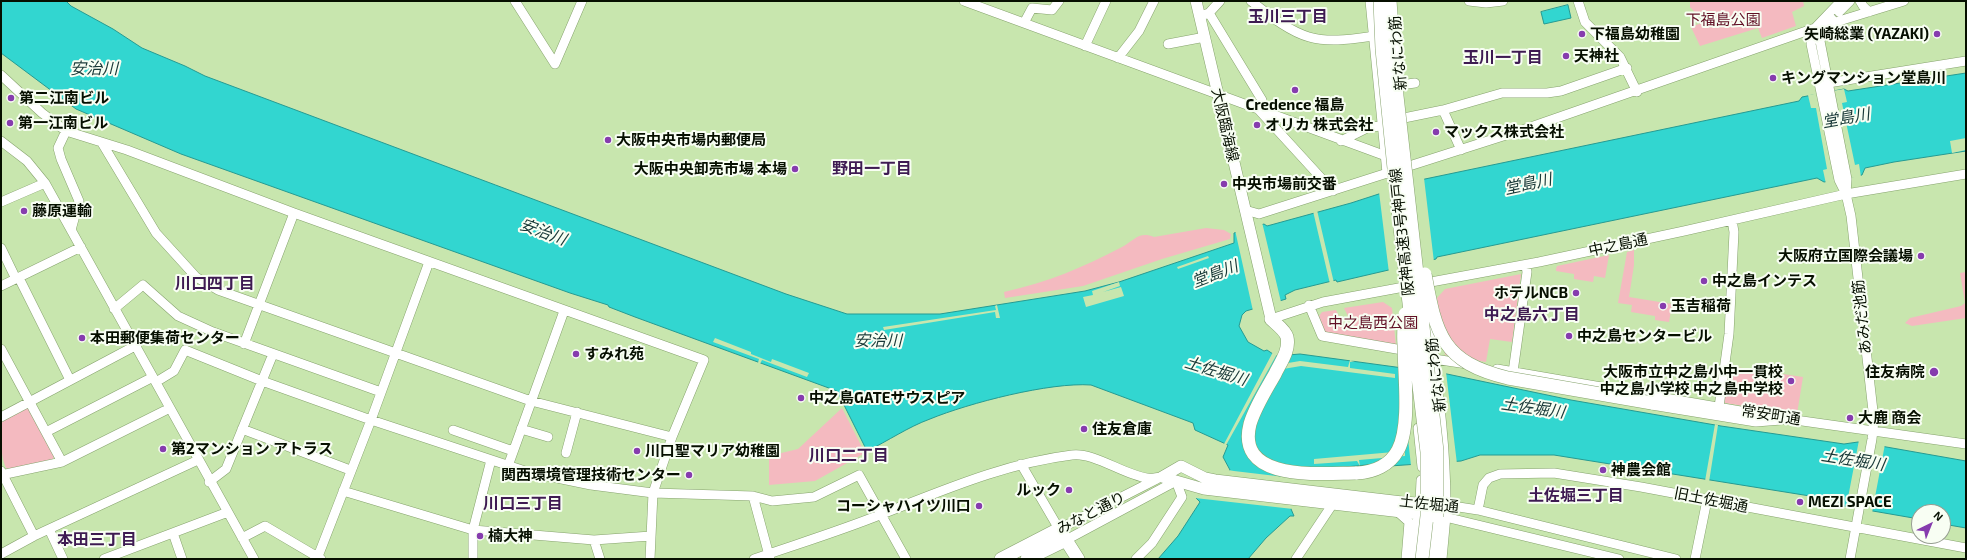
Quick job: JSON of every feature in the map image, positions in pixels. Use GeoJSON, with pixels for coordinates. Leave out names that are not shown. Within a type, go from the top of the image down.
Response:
{"type":"FeatureCollection","features":[{"type":"Feature","properties":{"kind":"highway","name":"阪神高速3号神戸線"},"geometry":{"type":"LineString","coordinates":[[1380,1],[1383,57],[1403,280],[1415,342],[1426,452],[1427,516],[1422,559]]}},
{"type":"Feature","properties":{"kind":"highway","name":"阪神高速3号神戸線"},"geometry":{"type":"LineString","coordinates":[[1390,1],[1392,50],[1409,183],[1437,451],[1438,493],[1433,559]]}},
{"type":"Feature","properties":{"kind":"highway"},"geometry":{"type":"LineString","coordinates":[[1409,183],[1433,318],[1441,336],[1456,355],[1475,367],[1496,375],[1756,420],[1781,418]]}},
{"type":"Feature","properties":{"kind":"highway"},"geometry":{"type":"LineString","coordinates":[[1270,314],[1287,337],[1286,352],[1250,423],[1248,437],[1252,452],[1268,467],[1288,472],[1358,473],[1380,468],[1389,462],[1398,450],[1404,427],[1406,391],[1403,280]]}},
{"type":"Feature","properties":{"kind":"highway"},"geometry":{"type":"LineString","coordinates":[[1062,534],[1078,559]]}},
{"type":"Feature","properties":{"kind":"highway","name":"みなと通り"},"geometry":{"type":"LineString","coordinates":[[1001,559],[1062,534]]}},
{"type":"Feature","properties":{"kind":"highway","name":"みなと通り"},"geometry":{"type":"LineString","coordinates":[[1026,559],[1062,534]]}},
{"type":"Feature","properties":{"kind":"main road","name":"大阪臨海線"},"geometry":{"type":"LineString","coordinates":[[1196,1],[1204,14],[1204,37],[1270,314]]}},
{"type":"Feature","properties":{"kind":"main road","name":"新なにわ筋"},"geometry":{"type":"LineString","coordinates":[[1371,1],[1389,178]]}},
{"type":"Feature","properties":{"kind":"main road","name":"新なにわ筋"},"geometry":{"type":"LineString","coordinates":[[1394,1],[1400,85],[1410,166]]}},
{"type":"Feature","properties":{"kind":"main road","name":"みなと通り"},"geometry":{"type":"LineString","coordinates":[[1162,477],[1185,469]]}},
{"type":"Feature","properties":{"kind":"main road","name":"みなと通り"},"geometry":{"type":"LineString","coordinates":[[1176,481],[1185,469]]}},
{"type":"Feature","properties":{"kind":"main road","name":"土佐堀通"},"geometry":{"type":"LineString","coordinates":[[1185,469],[1204,478],[1215,480],[1446,505]]}},
{"type":"Feature","properties":{"kind":"main road","name":"土佐堀通"},"geometry":{"type":"LineString","coordinates":[[1162,477],[1204,489],[1399,513],[1445,517]]}},
{"type":"Feature","properties":{"kind":"main road","name":"新なにわ筋"},"geometry":{"type":"LineString","coordinates":[[1415,559],[1420,503]]}},
{"type":"Feature","properties":{"kind":"main road","name":"新なにわ筋"},"geometry":{"type":"LineString","coordinates":[[1441,559],[1446,505]]}},
{"type":"Feature","properties":{"kind":"street"},"geometry":{"type":"LineString","coordinates":[[515,1],[555,64],[582,1]]}},
{"type":"Feature","properties":{"kind":"street"},"geometry":{"type":"LineString","coordinates":[[964,1],[1341,141],[1386,156]]}},
{"type":"Feature","properties":{"kind":"street"},"geometry":{"type":"LineString","coordinates":[[1024,23],[1032,8],[1052,10],[1059,1]]}},
{"type":"Feature","properties":{"kind":"street"},"geometry":{"type":"LineString","coordinates":[[1085,46],[1106,1]]}},
{"type":"Feature","properties":{"kind":"street"},"geometry":{"type":"LineString","coordinates":[[1118,58],[1139,31],[1154,1]]}},
{"type":"Feature","properties":{"kind":"street"},"geometry":{"type":"LineString","coordinates":[[1220,1],[1204,14],[1262,100],[1262,103],[1258,109]]}},
{"type":"Feature","properties":{"kind":"street"},"geometry":{"type":"LineString","coordinates":[[1251,1],[1278,20],[1309,37],[1344,40],[1374,36]]}},
{"type":"Feature","properties":{"kind":"street"},"geometry":{"type":"LineString","coordinates":[[1469,1],[1486,3],[1503,1]]}},
{"type":"Feature","properties":{"kind":"street"},"geometry":{"type":"LineString","coordinates":[[1578,1],[1585,22],[1620,57],[1627,68],[1637,92]]}},
{"type":"Feature","properties":{"kind":"street"},"geometry":{"type":"LineString","coordinates":[[1815,28],[1841,1]]}},
{"type":"Feature","properties":{"kind":"street","name":"あみだ池筋"},"geometry":{"type":"LineString","coordinates":[[1850,1],[1829,22],[1820,41],[1826,89],[1851,216],[1873,431],[1850,559]]}},
{"type":"Feature","properties":{"kind":"street"},"geometry":{"type":"LineString","coordinates":[[1860,1],[1869,12]]}},
{"type":"Feature","properties":{"kind":"street"},"geometry":{"type":"LineString","coordinates":[[1245,210],[1259,214],[1333,191],[1389,178],[1410,166],[1637,92],[1829,22],[1904,1]]}},
{"type":"Feature","properties":{"kind":"street"},"geometry":{"type":"LineString","coordinates":[[1812,46],[1816,36],[1829,22]]}},
{"type":"Feature","properties":{"kind":"street","name":"あみだ池筋"},"geometry":{"type":"LineString","coordinates":[[1815,28],[1812,46],[1826,89]]}},
{"type":"Feature","properties":{"kind":"street"},"geometry":{"type":"LineString","coordinates":[[1168,44],[1204,37]]}},
{"type":"Feature","properties":{"kind":"street"},"geometry":{"type":"LineString","coordinates":[[1826,89],[1966,61]]}},
{"type":"Feature","properties":{"kind":"street"},"geometry":{"type":"LineString","coordinates":[[1404,118],[1443,110],[1502,93],[1548,93],[1561,91],[1627,68]]}},
{"type":"Feature","properties":{"kind":"street"},"geometry":{"type":"LineString","coordinates":[[1,75],[42,112],[66,131],[127,150],[294,213],[704,360],[672,437],[653,493],[650,559]]}},
{"type":"Feature","properties":{"kind":"street"},"geometry":{"type":"LineString","coordinates":[[1400,85],[1415,83]]}},
{"type":"Feature","properties":{"kind":"street"},"geometry":{"type":"LineString","coordinates":[[1258,109],[1333,191]]}},
{"type":"Feature","properties":{"kind":"street"},"geometry":{"type":"LineString","coordinates":[[1443,110],[1461,150]]}},
{"type":"Feature","properties":{"kind":"street"},"geometry":{"type":"LineString","coordinates":[[1341,141],[1370,127],[1383,126]]}},
{"type":"Feature","properties":{"kind":"street"},"geometry":{"type":"LineString","coordinates":[[66,131],[58,148],[79,200],[71,230]]}},
{"type":"Feature","properties":{"kind":"street"},"geometry":{"type":"LineString","coordinates":[[2,142],[27,161],[45,183],[170,408],[209,482],[228,512],[254,559]]}},
{"type":"Feature","properties":{"kind":"street"},"geometry":{"type":"LineString","coordinates":[[102,143],[156,233],[196,277],[218,290],[531,401],[672,437]]}},
{"type":"Feature","properties":{"kind":"street","name":"新なにわ筋"},"geometry":{"type":"LineString","coordinates":[[1410,166],[1409,183],[1436,368],[1446,470],[1446,505]]}},
{"type":"Feature","properties":{"kind":"street","name":"中之島通"},"geometry":{"type":"LineString","coordinates":[[1270,314],[1308,306],[1403,280],[1424,284],[1526,265],[1846,194],[1966,174]]}},
{"type":"Feature","properties":{"kind":"street","name":"新なにわ筋"},"geometry":{"type":"LineString","coordinates":[[1389,178],[1403,280],[1412,365],[1422,472],[1420,503]]}},
{"type":"Feature","properties":{"kind":"street"},"geometry":{"type":"LineString","coordinates":[[1,202],[45,183]]}},
{"type":"Feature","properties":{"kind":"street"},"geometry":{"type":"LineString","coordinates":[[244,344],[294,213]]}},
{"type":"Feature","properties":{"kind":"street"},"geometry":{"type":"LineString","coordinates":[[1719,407],[1729,334],[1734,232],[1732,220]]}},
{"type":"Feature","properties":{"kind":"street"},"geometry":{"type":"LineString","coordinates":[[1,286],[81,247]]}},
{"type":"Feature","properties":{"kind":"street"},"geometry":{"type":"LineString","coordinates":[[1,248],[70,380]]}},
{"type":"Feature","properties":{"kind":"street"},"geometry":{"type":"LineString","coordinates":[[242,538],[266,526],[318,559],[429,262]]}},
{"type":"Feature","properties":{"kind":"street"},"geometry":{"type":"LineString","coordinates":[[1513,372],[1528,272],[1526,265]]}},
{"type":"Feature","properties":{"kind":"street"},"geometry":{"type":"LineString","coordinates":[[114,309],[143,285],[178,316],[213,332],[381,392]]}},
{"type":"Feature","properties":{"kind":"street"},"geometry":{"type":"LineString","coordinates":[[1308,306],[1322,336],[1410,352]]}},
{"type":"Feature","properties":{"kind":"street"},"geometry":{"type":"LineString","coordinates":[[508,466],[564,311]]}},
{"type":"Feature","properties":{"kind":"street"},"geometry":{"type":"LineString","coordinates":[[1,417],[135,346]]}},
{"type":"Feature","properties":{"kind":"street"},"geometry":{"type":"LineString","coordinates":[[1,349],[62,462]]}},
{"type":"Feature","properties":{"kind":"street"},"geometry":{"type":"LineString","coordinates":[[46,432],[154,379],[174,372],[185,350],[262,381],[371,420],[508,466],[591,485],[653,493],[753,496],[772,501],[814,497],[859,475],[906,559]]}},
{"type":"Feature","properties":{"kind":"street"},"geometry":{"type":"LineString","coordinates":[[209,482],[226,469],[273,354]]}},
{"type":"Feature","properties":{"kind":"street","name":"常安町通"},"geometry":{"type":"LineString","coordinates":[[1434,358],[1781,418],[1966,444]]}},
{"type":"Feature","properties":{"kind":"street"},"geometry":{"type":"LineString","coordinates":[[34,536],[2,474],[62,462],[170,408]]}},
{"type":"Feature","properties":{"kind":"street"},"geometry":{"type":"LineString","coordinates":[[566,453],[577,412]]}},
{"type":"Feature","properties":{"kind":"street"},"geometry":{"type":"LineString","coordinates":[[521,429],[548,437]]}},
{"type":"Feature","properties":{"kind":"street"},"geometry":{"type":"LineString","coordinates":[[242,430],[350,470]]}},
{"type":"Feature","properties":{"kind":"street"},"geometry":{"type":"LineString","coordinates":[[453,430],[513,451]]}},
{"type":"Feature","properties":{"kind":"street"},"geometry":{"type":"LineString","coordinates":[[754,559],[770,556],[881,515],[940,491],[1021,464],[1074,455],[1084,456],[1136,476],[1148,478],[1162,477]]}},
{"type":"Feature","properties":{"kind":"street"},"geometry":{"type":"LineString","coordinates":[[1,554],[34,536],[198,460]]}},
{"type":"Feature","properties":{"kind":"street"},"geometry":{"type":"LineString","coordinates":[[473,559],[473,530],[491,460]]}},
{"type":"Feature","properties":{"kind":"street"},"geometry":{"type":"LineString","coordinates":[[1021,464],[1062,534]]}},
{"type":"Feature","properties":{"kind":"street","name":"旧土佐堀通"},"geometry":{"type":"LineString","coordinates":[[1478,510],[1485,481],[1500,474],[1554,473],[1641,487],[1966,548]]}},
{"type":"Feature","properties":{"kind":"street","name":"みなと通り"},"geometry":{"type":"LineString","coordinates":[[1062,534],[1162,477]]}},
{"type":"Feature","properties":{"kind":"street"},"geometry":{"type":"LineString","coordinates":[[1136,559],[1152,543],[1182,497],[1176,481]]}},
{"type":"Feature","properties":{"kind":"street","name":"みなと通り"},"geometry":{"type":"LineString","coordinates":[[1062,534],[1176,481]]}},
{"type":"Feature","properties":{"kind":"street"},"geometry":{"type":"LineString","coordinates":[[343,490],[473,530],[594,540],[651,536]]}},
{"type":"Feature","properties":{"kind":"street"},"geometry":{"type":"LineString","coordinates":[[753,496],[770,556]]}},
{"type":"Feature","properties":{"kind":"street"},"geometry":{"type":"LineString","coordinates":[[1695,559],[1707,500]]}},
{"type":"Feature","properties":{"kind":"street"},"geometry":{"type":"LineString","coordinates":[[1296,559],[1332,505]]}},
{"type":"Feature","properties":{"kind":"street","name":"土佐堀通"},"geometry":{"type":"LineString","coordinates":[[1446,505],[1478,510],[1676,559]]}},
{"type":"Feature","properties":{"kind":"street"},"geometry":{"type":"LineString","coordinates":[[104,559],[228,512]]}},
{"type":"Feature","properties":{"kind":"street"},"geometry":{"type":"LineString","coordinates":[[1399,513],[1409,522],[1406,559]]}},
{"type":"Feature","properties":{"kind":"street","name":"土佐堀通"},"geometry":{"type":"LineString","coordinates":[[1445,517],[1619,559]]}},
{"type":"Feature","properties":{"kind":"street"},"geometry":{"type":"LineString","coordinates":[[49,529],[63,559]]}},
{"type":"Feature","properties":{"kind":"street"},"geometry":{"type":"LineString","coordinates":[[173,533],[182,559]]}},
{"type":"Feature","properties":{"kind":"street"},"geometry":{"type":"LineString","coordinates":[[594,540],[600,559]]}},
{"type":"Feature","properties":{"kind":"green space","name":"下福島公園"},"geometry":{"type":"Polygon","coordinates":[[[1690,1],[1803,1],[1804,6],[1792,12],[1796,26],[1762,38],[1758,28],[1700,46],[1691,27],[1704,22],[1690,7],[1690,1]]]}},
{"type":"Feature","properties":{"kind":"green space"},"geometry":{"type":"Polygon","coordinates":[[[1206,228],[1224,230],[1231,234],[1230,239],[1162,259],[1083,286],[1005,298],[1004,292],[1035,284],[1079,268],[1122,247],[1137,237],[1149,235],[1154,237],[1206,228]]]}},
{"type":"Feature","properties":{"kind":"green space"},"geometry":{"type":"Polygon","coordinates":[[[1634,250],[1634,265],[1629,297],[1672,304],[1669,322],[1655,320],[1655,316],[1631,312],[1632,305],[1618,303],[1627,252],[1634,250]]]}},
{"type":"Feature","properties":{"kind":"green space"},"geometry":{"type":"Polygon","coordinates":[[[1609,255],[1605,278],[1594,276],[1593,282],[1574,279],[1574,274],[1556,271],[1557,266],[1609,255]]]}},
{"type":"Feature","properties":{"kind":"green space"},"geometry":{"type":"Polygon","coordinates":[[[1966,272],[1966,318],[1912,326],[1905,323],[1910,318],[1961,306],[1965,303],[1960,273],[1966,272]]]}},
{"type":"Feature","properties":{"kind":"green space","name":"中之島西公園"},"geometry":{"type":"Polygon","coordinates":[[[1521,274],[1512,342],[1490,339],[1486,362],[1445,355],[1437,298],[1445,289],[1521,274]]]}},
{"type":"Feature","properties":{"kind":"green space","name":"中之島西公園"},"geometry":{"type":"Polygon","coordinates":[[[1383,302],[1392,308],[1396,346],[1325,333],[1319,316],[1322,312],[1336,310],[1344,326],[1351,322],[1344,308],[1383,302]]]}},
{"type":"Feature","properties":{"kind":"green space"},"geometry":{"type":"Polygon","coordinates":[[[1729,366],[1803,377],[1797,414],[1725,403],[1724,401],[1729,366]]]}},
{"type":"Feature","properties":{"kind":"green space"},"geometry":{"type":"Polygon","coordinates":[[[25,406],[30,408],[55,454],[53,459],[8,470],[5,466],[2,454],[1,421],[25,406]]]}},
{"type":"Feature","properties":{"kind":"green space"},"geometry":{"type":"Polygon","coordinates":[[[842,408],[865,453],[815,481],[769,485],[769,456],[798,449],[842,408]]]}},
{"type":"Feature","properties":{"kind":"water"},"geometry":{"type":"Polygon","coordinates":[[[1,1],[66,1],[71,6],[113,29],[142,48],[205,76],[786,294],[847,314],[940,314],[1085,291],[1119,282],[1234,243],[1234,233],[1264,224],[1267,226],[1351,203],[1425,179],[1799,101],[1802,97],[1844,89],[1848,91],[1966,73],[1966,151],[1894,162],[1865,168],[1862,175],[1824,182],[1817,178],[1437,257],[1436,259],[1337,282],[1336,280],[1295,290],[1285,295],[1286,299],[1246,311],[1242,315],[1239,326],[1248,342],[1264,351],[1267,350],[1276,356],[1300,354],[1447,374],[1571,400],[1721,426],[1844,444],[1858,442],[1966,461],[1966,528],[1951,525],[1951,504],[1911,504],[1911,518],[1844,506],[1835,500],[1554,455],[1480,455],[1461,461],[1390,466],[1377,464],[1334,468],[1311,476],[1291,509],[1294,516],[1290,516],[1266,538],[1248,559],[1158,559],[1178,536],[1200,502],[1196,498],[1230,470],[1223,457],[1228,445],[1195,430],[1193,423],[1091,385],[1074,385],[1032,390],[987,400],[946,413],[922,422],[867,451],[837,391],[635,317],[609,307],[608,305],[570,293],[181,154],[76,109],[1,53],[1,1]]]}},
{"type":"Feature","properties":{"kind":"water"},"geometry":{"type":"Polygon","coordinates":[[[1568,5],[1571,18],[1544,24],[1541,12],[1568,5]]]}},
{"type":"Feature","properties":{"kind":"pier"},"geometry":{"type":"Polygon","coordinates":[[[1844,89],[1847,102],[1842,103],[1855,165],[1859,164],[1861,177],[1826,184],[1823,170],[1827,169],[1816,108],[1811,108],[1808,95],[1844,89]]]}},
{"type":"Feature","properties":{"kind":"pier"},"geometry":{"type":"Polygon","coordinates":[[[1966,138],[1966,150],[1952,153],[1950,141],[1966,138]]]}},
{"type":"Feature","properties":{"kind":"pier"},"geometry":{"type":"Polygon","coordinates":[[[1424,178],[1434,262],[1389,273],[1379,192],[1424,178]]]}},
{"type":"Feature","properties":{"kind":"pier"},"geometry":{"type":"Polygon","coordinates":[[[1317,210],[1334,283],[1330,284],[1313,211],[1317,210]]]}},
{"type":"Feature","properties":{"kind":"pier"},"geometry":{"type":"Polygon","coordinates":[[[1262,222],[1281,302],[1253,311],[1235,230],[1262,222]]]}},
{"type":"Feature","properties":{"kind":"pier"},"geometry":{"type":"Polygon","coordinates":[[[1208,256],[1209,258],[1178,269],[1177,267],[1208,256]]]}},
{"type":"Feature","properties":{"kind":"pier"},"geometry":{"type":"Polygon","coordinates":[[[1119,282],[1120,286],[1103,292],[1121,287],[1124,296],[1086,307],[1083,297],[1093,295],[1092,291],[1119,282]]]}},
{"type":"Feature","properties":{"kind":"pier"},"geometry":{"type":"Polygon","coordinates":[[[997,305],[1000,318],[996,318],[995,312],[884,330],[883,327],[996,310],[995,306],[997,305]]]}},
{"type":"Feature","properties":{"kind":"pier"},"geometry":{"type":"Polygon","coordinates":[[[715,338],[751,352],[751,354],[771,362],[772,359],[809,373],[807,377],[762,360],[760,364],[758,363],[759,359],[713,342],[715,338]]]}},
{"type":"Feature","properties":{"kind":"pier"},"geometry":{"type":"Polygon","coordinates":[[[1273,352],[1277,354],[1225,447],[1224,444],[1273,352]]]}},
{"type":"Feature","properties":{"kind":"pier"},"geometry":{"type":"Polygon","coordinates":[[[1350,360],[1355,361],[1350,362],[1350,368],[1395,374],[1395,378],[1301,366],[1283,369],[1282,364],[1300,361],[1348,367],[1350,360]]]}},
{"type":"Feature","properties":{"kind":"pier"},"geometry":{"type":"Polygon","coordinates":[[[1400,365],[1446,372],[1457,464],[1411,466],[1400,365]]]}},
{"type":"Feature","properties":{"kind":"pier"},"geometry":{"type":"Polygon","coordinates":[[[1715,424],[1718,425],[1709,482],[1705,481],[1715,424]]]}},
{"type":"Feature","properties":{"kind":"pier"},"geometry":{"type":"Polygon","coordinates":[[[1859,440],[1885,444],[1872,513],[1846,508],[1859,440]]]}},
{"type":"Feature","properties":{"kind":"pier"},"geometry":{"type":"Polygon","coordinates":[[[1405,451],[1405,456],[1359,460],[1360,466],[1357,461],[1314,464],[1314,459],[1405,451]]]}},
{"type":"Feature","properties":{"kind":"pier"},"geometry":{"type":"Polygon","coordinates":[[[1228,470],[1310,480],[1293,509],[1195,498],[1228,470]]]}},
{"type":"Feature","properties":{"kind":"place","name":"下福島幼稚園"},"geometry":{"type":"Point","coordinates":[1582,34]}},
{"type":"Feature","properties":{"kind":"place","name":"矢崎総業 (YAZAKI)"},"geometry":{"type":"Point","coordinates":[1937,34]}},
{"type":"Feature","properties":{"kind":"place","name":"天神社"},"geometry":{"type":"Point","coordinates":[1566,56]}},
{"type":"Feature","properties":{"kind":"place","name":"キングマンション堂島川"},"geometry":{"type":"Point","coordinates":[1773,78]}},
{"type":"Feature","properties":{"kind":"place","name":"Credence 福島"},"geometry":{"type":"Point","coordinates":[1295,90]}},
{"type":"Feature","properties":{"kind":"place","name":"第二江南ビル"},"geometry":{"type":"Point","coordinates":[11,98]}},
{"type":"Feature","properties":{"kind":"place","name":"第一江南ビル"},"geometry":{"type":"Point","coordinates":[10,123]}},
{"type":"Feature","properties":{"kind":"place","name":"オリカ 株式会社"},"geometry":{"type":"Point","coordinates":[1257,125]}},
{"type":"Feature","properties":{"kind":"place","name":"マックス株式会社"},"geometry":{"type":"Point","coordinates":[1436,132]}},
{"type":"Feature","properties":{"kind":"place","name":"大阪中央市場内郵便局"},"geometry":{"type":"Point","coordinates":[608,140]}},
{"type":"Feature","properties":{"kind":"place","name":"大阪中央卸売市場 本場"},"geometry":{"type":"Point","coordinates":[795,169]}},
{"type":"Feature","properties":{"kind":"place","name":"中央市場前交番"},"geometry":{"type":"Point","coordinates":[1224,184]}},
{"type":"Feature","properties":{"kind":"place","name":"藤原運輸"},"geometry":{"type":"Point","coordinates":[24,211]}},
{"type":"Feature","properties":{"kind":"place","name":"大阪府立国際会議場"},"geometry":{"type":"Point","coordinates":[1921,256]}},
{"type":"Feature","properties":{"kind":"place","name":"中之島インテス"},"geometry":{"type":"Point","coordinates":[1704,281]}},
{"type":"Feature","properties":{"kind":"place","name":"ホテルNCB"},"geometry":{"type":"Point","coordinates":[1576,293]}},
{"type":"Feature","properties":{"kind":"place","name":"玉吉稲荷"},"geometry":{"type":"Point","coordinates":[1663,306]}},
{"type":"Feature","properties":{"kind":"place","name":"中之島センタービル"},"geometry":{"type":"Point","coordinates":[1569,336]}},
{"type":"Feature","properties":{"kind":"place","name":"本田郵便集荷センター"},"geometry":{"type":"Point","coordinates":[82,338]}},
{"type":"Feature","properties":{"kind":"place","name":"すみれ苑"},"geometry":{"type":"Point","coordinates":[576,354]}},
{"type":"Feature","properties":{"kind":"place","name":"住友病院"},"geometry":{"type":"Point","coordinates":[1934,372]}},
{"type":"Feature","properties":{"kind":"place","name":"大阪市立中之島小中一貫校 中之島小学校 中之島中学校"},"geometry":{"type":"Point","coordinates":[1791,381]}},
{"type":"Feature","properties":{"kind":"place","name":"中之島GATEサウスピア"},"geometry":{"type":"Point","coordinates":[801,398]}},
{"type":"Feature","properties":{"kind":"place","name":"大鹿 商会"},"geometry":{"type":"Point","coordinates":[1850,418]}},
{"type":"Feature","properties":{"kind":"place","name":"住友倉庫"},"geometry":{"type":"Point","coordinates":[1084,429]}},
{"type":"Feature","properties":{"kind":"place","name":"第2マンション アトラス"},"geometry":{"type":"Point","coordinates":[163,449]}},
{"type":"Feature","properties":{"kind":"place","name":"川口聖マリア幼稚園"},"geometry":{"type":"Point","coordinates":[637,451]}},
{"type":"Feature","properties":{"kind":"place","name":"神農会館"},"geometry":{"type":"Point","coordinates":[1603,470]}},
{"type":"Feature","properties":{"kind":"place","name":"関西環境管理技術センター"},"geometry":{"type":"Point","coordinates":[689,475]}},
{"type":"Feature","properties":{"kind":"place","name":"ルック"},"geometry":{"type":"Point","coordinates":[1069,490]}},
{"type":"Feature","properties":{"kind":"place","name":"MEZI SPACE"},"geometry":{"type":"Point","coordinates":[1800,502]}},
{"type":"Feature","properties":{"kind":"place","name":"コーシャハイツ川口"},"geometry":{"type":"Point","coordinates":[979,506]}},
{"type":"Feature","properties":{"kind":"place","name":"楠大神"},"geometry":{"type":"Point","coordinates":[480,536]}},
{"type":"Feature","properties":{"kind":"district","name":"玉川三丁目"},"geometry":{"type":"Point","coordinates":[1288,17]}},
{"type":"Feature","properties":{"kind":"district","name":"玉川一丁目"},"geometry":{"type":"Point","coordinates":[1503,58]}},
{"type":"Feature","properties":{"kind":"district","name":"野田一丁目"},"geometry":{"type":"Point","coordinates":[872,169]}},
{"type":"Feature","properties":{"kind":"district","name":"川口四丁目"},"geometry":{"type":"Point","coordinates":[215,284]}},
{"type":"Feature","properties":{"kind":"district","name":"中之島六丁目"},"geometry":{"type":"Point","coordinates":[1532,315]}},
{"type":"Feature","properties":{"kind":"district","name":"川口二丁目"},"geometry":{"type":"Point","coordinates":[849,456]}},
{"type":"Feature","properties":{"kind":"district","name":"土佐堀三丁目"},"geometry":{"type":"Point","coordinates":[1576,496]}},
{"type":"Feature","properties":{"kind":"district","name":"川口三丁目"},"geometry":{"type":"Point","coordinates":[523,504]}},
{"type":"Feature","properties":{"kind":"district","name":"本田三丁目"},"geometry":{"type":"Point","coordinates":[97,540]}},
{"type":"Feature","properties":{"kind":"water label","name":"安治川"},"geometry":{"type":"Point","coordinates":[94,69]}},
{"type":"Feature","properties":{"kind":"water label","name":"堂島川"},"geometry":{"type":"Point","coordinates":[1846,118]}},
{"type":"Feature","properties":{"kind":"water label","name":"堂島川"},"geometry":{"type":"Point","coordinates":[1528,184]}},
{"type":"Feature","properties":{"kind":"water label","name":"安治川"},"geometry":{"type":"Point","coordinates":[543,232]}},
{"type":"Feature","properties":{"kind":"water label","name":"堂島川"},"geometry":{"type":"Point","coordinates":[1215,274]}},
{"type":"Feature","properties":{"kind":"water label","name":"安治川"},"geometry":{"type":"Point","coordinates":[878,341]}},
{"type":"Feature","properties":{"kind":"water label","name":"土佐堀川"},"geometry":{"type":"Point","coordinates":[1216,371]}},
{"type":"Feature","properties":{"kind":"water label","name":"土佐堀川"},"geometry":{"type":"Point","coordinates":[1533,408]}},
{"type":"Feature","properties":{"kind":"water label","name":"土佐堀川"},"geometry":{"type":"Point","coordinates":[1853,460]}}]}
